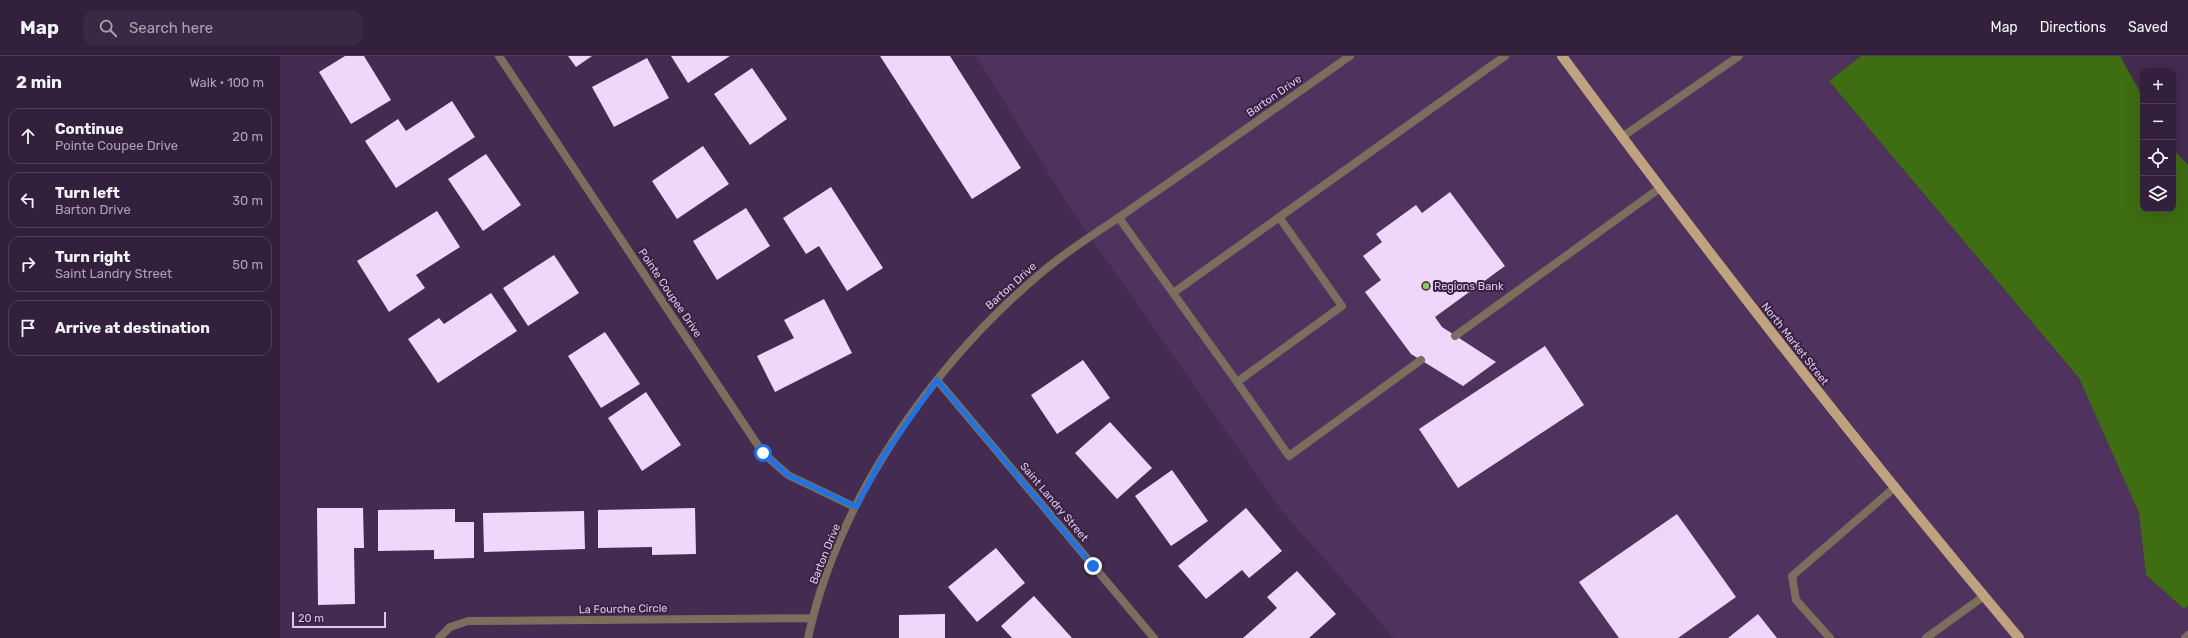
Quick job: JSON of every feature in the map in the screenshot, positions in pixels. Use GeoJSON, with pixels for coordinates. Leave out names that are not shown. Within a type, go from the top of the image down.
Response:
{"type":"FeatureCollection","features":[{"type":"Feature","properties":{"kind":"main road","name":"North Market Street"},"geometry":{"type":"LineString","coordinates":[[1562,56],[1760,320],[1894,488],[2019,638]]}},
{"type":"Feature","properties":{"kind":"street","name":"Pointe Coupee Drive"},"geometry":{"type":"LineString","coordinates":[[499,56],[763,453],[788,475],[856,507]]}},
{"type":"Feature","properties":{"kind":"street","name":"Barton Drive"},"geometry":{"type":"LineString","coordinates":[[808,638],[812,618],[830,564],[856,507],[883,457],[937,380],[979,330],[1042,272],[1350,56]]}},
{"type":"Feature","properties":{"kind":"street"},"geometry":{"type":"LineString","coordinates":[[1173,293],[1505,56]]}},
{"type":"Feature","properties":{"kind":"street"},"geometry":{"type":"LineString","coordinates":[[1622,138],[1739,56]]}},
{"type":"Feature","properties":{"kind":"street"},"geometry":{"type":"LineString","coordinates":[[1455,336],[1660,188]]}},
{"type":"Feature","properties":{"kind":"street"},"geometry":{"type":"LineString","coordinates":[[1236,382],[1342,306],[1279,217]]}},
{"type":"Feature","properties":{"kind":"street"},"geometry":{"type":"LineString","coordinates":[[1119,218],[1289,456],[1421,360]]}},
{"type":"Feature","properties":{"kind":"street","name":"Saint Landry Street"},"geometry":{"type":"LineString","coordinates":[[937,380],[1154,638]]}},
{"type":"Feature","properties":{"kind":"street"},"geometry":{"type":"LineString","coordinates":[[1830,638],[1796,600],[1792,576],[1894,488]]}},
{"type":"Feature","properties":{"kind":"street"},"geometry":{"type":"LineString","coordinates":[[1926,638],[1984,596]]}},
{"type":"Feature","properties":{"kind":"street","name":"La Fourche Circle"},"geometry":{"type":"LineString","coordinates":[[439,638],[450,627],[468,621],[812,618]]}},
{"type":"Feature","properties":{"kind":"street"},"geometry":{"type":"LineString","coordinates":[[2185,638],[2188,635]]}},
{"type":"Feature","properties":{"kind":"shaded area"},"geometry":{"type":"Polygon","coordinates":[[[976,56],[1861,56],[1829,81],[2079,378],[2139,513],[2146,575],[2184,609],[2188,605],[2188,638],[1394,638],[1282,511],[1070,208],[976,56]]]}},
{"type":"Feature","properties":{"kind":"green space"},"geometry":{"type":"Polygon","coordinates":[[[1861,56],[2120,56],[2140,92],[2140,212],[2176,212],[2176,152],[2188,165],[2188,605],[2184,609],[2146,575],[2139,513],[2079,378],[1829,81],[1861,56]]]}},
{"type":"Feature","properties":{"kind":"building"},"geometry":{"type":"Polygon","coordinates":[[[345,56],[364,56],[391,100],[351,124],[319,72],[345,56]]]}},
{"type":"Feature","properties":{"kind":"building"},"geometry":{"type":"Polygon","coordinates":[[[568,56],[592,56],[576,67],[568,56]]]}},
{"type":"Feature","properties":{"kind":"building"},"geometry":{"type":"Polygon","coordinates":[[[671,56],[730,56],[688,83],[671,56]]]}},
{"type":"Feature","properties":{"kind":"building"},"geometry":{"type":"Polygon","coordinates":[[[880,56],[950,56],[1021,168],[972,199],[880,56]]]}},
{"type":"Feature","properties":{"kind":"building"},"geometry":{"type":"Polygon","coordinates":[[[647,58],[669,98],[614,127],[592,87],[647,58]]]}},
{"type":"Feature","properties":{"kind":"building"},"geometry":{"type":"Polygon","coordinates":[[[752,68],[787,119],[750,145],[714,94],[752,68]]]}},
{"type":"Feature","properties":{"kind":"building"},"geometry":{"type":"Polygon","coordinates":[[[452,101],[475,137],[396,188],[365,141],[398,119],[406,131],[452,101]]]}},
{"type":"Feature","properties":{"kind":"building"},"geometry":{"type":"Polygon","coordinates":[[[703,146],[729,184],[677,219],[652,181],[703,146]]]}},
{"type":"Feature","properties":{"kind":"building"},"geometry":{"type":"Polygon","coordinates":[[[486,154],[521,205],[483,231],[448,179],[486,154]]]}},
{"type":"Feature","properties":{"kind":"building"},"geometry":{"type":"Polygon","coordinates":[[[831,187],[883,268],[847,291],[819,246],[806,254],[783,218],[831,187]]]}},
{"type":"Feature","properties":{"kind":"building","name":"Regions Bank"},"geometry":{"type":"Polygon","coordinates":[[[1450,192],[1505,266],[1435,317],[1442,327],[1496,362],[1463,386],[1411,354],[1365,292],[1381,280],[1363,256],[1382,242],[1376,234],[1416,205],[1422,213],[1450,192]]]}},
{"type":"Feature","properties":{"kind":"building"},"geometry":{"type":"Polygon","coordinates":[[[746,208],[770,246],[717,280],[693,241],[746,208]]]}},
{"type":"Feature","properties":{"kind":"building"},"geometry":{"type":"Polygon","coordinates":[[[437,211],[460,247],[416,275],[425,288],[389,312],[357,261],[437,211]]]}},
{"type":"Feature","properties":{"kind":"building"},"geometry":{"type":"Polygon","coordinates":[[[554,255],[579,293],[528,326],[503,288],[554,255]]]}},
{"type":"Feature","properties":{"kind":"building"},"geometry":{"type":"Polygon","coordinates":[[[491,293],[517,331],[438,383],[408,339],[439,318],[444,324],[491,293]]]}},
{"type":"Feature","properties":{"kind":"building"},"geometry":{"type":"Polygon","coordinates":[[[824,299],[852,353],[775,392],[757,356],[794,338],[784,320],[824,299]]]}},
{"type":"Feature","properties":{"kind":"building"},"geometry":{"type":"Polygon","coordinates":[[[605,332],[640,384],[601,408],[568,356],[605,332]]]}},
{"type":"Feature","properties":{"kind":"building"},"geometry":{"type":"Polygon","coordinates":[[[1545,346],[1584,405],[1458,488],[1419,429],[1545,346]]]}},
{"type":"Feature","properties":{"kind":"building"},"geometry":{"type":"Polygon","coordinates":[[[1083,360],[1110,398],[1057,434],[1031,395],[1083,360]]]}},
{"type":"Feature","properties":{"kind":"building"},"geometry":{"type":"Polygon","coordinates":[[[646,392],[681,445],[642,471],[608,418],[646,392]]]}},
{"type":"Feature","properties":{"kind":"building"},"geometry":{"type":"Polygon","coordinates":[[[1110,422],[1152,468],[1117,499],[1075,453],[1110,422]]]}},
{"type":"Feature","properties":{"kind":"building"},"geometry":{"type":"Polygon","coordinates":[[[1172,470],[1208,521],[1171,546],[1135,496],[1172,470]]]}},
{"type":"Feature","properties":{"kind":"building"},"geometry":{"type":"Polygon","coordinates":[[[317,508],[363,508],[364,548],[354,548],[355,604],[318,605],[317,508]]]}},
{"type":"Feature","properties":{"kind":"building"},"geometry":{"type":"Polygon","coordinates":[[[695,508],[696,554],[652,555],[652,547],[598,548],[598,510],[695,508]]]}},
{"type":"Feature","properties":{"kind":"building"},"geometry":{"type":"Polygon","coordinates":[[[1246,508],[1282,551],[1249,578],[1242,570],[1206,599],[1178,566],[1246,508]]]}},
{"type":"Feature","properties":{"kind":"building"},"geometry":{"type":"Polygon","coordinates":[[[455,509],[455,522],[474,522],[474,558],[434,559],[434,550],[378,551],[378,510],[455,509]]]}},
{"type":"Feature","properties":{"kind":"building"},"geometry":{"type":"Polygon","coordinates":[[[584,511],[585,549],[484,552],[483,513],[584,511]]]}},
{"type":"Feature","properties":{"kind":"building"},"geometry":{"type":"Polygon","coordinates":[[[1677,514],[1736,597],[1678,638],[1619,638],[1579,582],[1677,514]]]}},
{"type":"Feature","properties":{"kind":"building"},"geometry":{"type":"Polygon","coordinates":[[[996,548],[1025,583],[977,622],[948,587],[996,548]]]}},
{"type":"Feature","properties":{"kind":"building"},"geometry":{"type":"Polygon","coordinates":[[[1297,571],[1336,614],[1309,638],[1243,638],[1277,608],[1267,597],[1297,571]]]}},
{"type":"Feature","properties":{"kind":"building"},"geometry":{"type":"Polygon","coordinates":[[[1034,596],[1072,638],[1012,638],[1001,626],[1034,596]]]}},
{"type":"Feature","properties":{"kind":"building"},"geometry":{"type":"Polygon","coordinates":[[[945,614],[945,638],[899,638],[899,615],[945,614]]]}},
{"type":"Feature","properties":{"kind":"building"},"geometry":{"type":"Polygon","coordinates":[[[1758,614],[1777,638],[1728,638],[1758,614]]]}},
{"type":"Feature","properties":{"kind":"place","name":"Regions Bank"},"geometry":{"type":"Point","coordinates":[1426,286]}},
{"type":"Feature","properties":{"kind":"route"},"geometry":{"type":"LineString","coordinates":[[763,453],[788,475],[856,507],[883,457],[937,380],[1093,566]]}}]}
